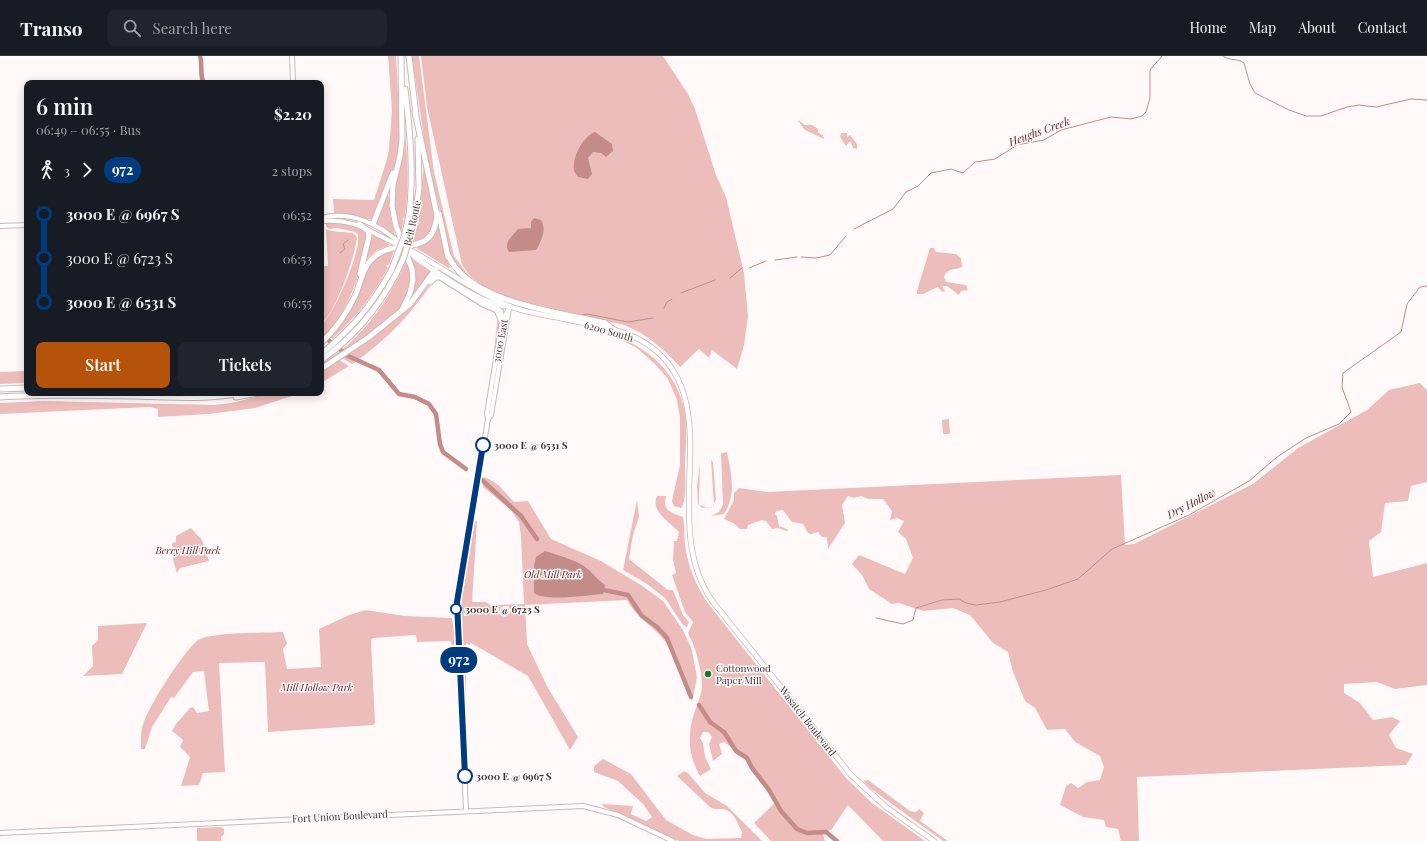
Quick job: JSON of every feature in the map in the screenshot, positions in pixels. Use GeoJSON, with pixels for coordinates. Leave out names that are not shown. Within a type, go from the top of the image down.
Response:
{"type":"FeatureCollection","features":[{"type":"Feature","properties":{"kind":"highway"},"geometry":{"type":"LineString","coordinates":[[401,56],[403,121],[400,156],[393,184],[392,206],[396,226],[412,269],[413,280],[410,293],[402,310]]}},
{"type":"Feature","properties":{"kind":"highway","name":"Belt Route"},"geometry":{"type":"LineString","coordinates":[[343,340],[371,304],[391,271],[404,237],[412,187],[412,165],[401,56]]}},
{"type":"Feature","properties":{"kind":"highway","name":"Belt Route"},"geometry":{"type":"LineString","coordinates":[[324,356],[378,306],[404,257],[415,217],[419,188],[420,165],[416,112],[409,56]]}},
{"type":"Feature","properties":{"kind":"highway"},"geometry":{"type":"LineString","coordinates":[[324,340],[334,331],[343,319],[355,295],[363,273],[372,259],[379,253],[388,249],[424,242],[435,229],[437,215],[416,112]]}},
{"type":"Feature","properties":{"kind":"highway"},"geometry":{"type":"LineString","coordinates":[[372,227],[400,156]]}},
{"type":"Feature","properties":{"kind":"highway"},"geometry":{"type":"LineString","coordinates":[[433,194],[452,270],[462,281]]}},
{"type":"Feature","properties":{"kind":"highway"},"geometry":{"type":"LineString","coordinates":[[355,295],[369,236],[368,231],[359,224]]}},
{"type":"Feature","properties":{"kind":"highway"},"geometry":{"type":"LineString","coordinates":[[448,255],[459,273],[495,296],[605,323],[616,331]]}},
{"type":"Feature","properties":{"kind":"highway"},"geometry":{"type":"LineString","coordinates":[[324,367],[351,350],[410,304],[424,287],[435,270]]}},
{"type":"Feature","properties":{"kind":"highway"},"geometry":{"type":"LineString","coordinates":[[424,287],[436,277],[440,277],[497,310],[502,322]]}},
{"type":"Feature","properties":{"kind":"highway"},"geometry":{"type":"LineString","coordinates":[[0,389],[24,388]]}},
{"type":"Feature","properties":{"kind":"highway"},"geometry":{"type":"LineString","coordinates":[[0,397],[31,396]]}},
{"type":"Feature","properties":{"kind":"highway"},"geometry":{"type":"LineString","coordinates":[[140,396],[241,396]]}},
{"type":"Feature","properties":{"kind":"highway"},"geometry":{"type":"LineString","coordinates":[[217,397],[223,396]]}},
{"type":"Feature","properties":{"kind":"main road"},"geometry":{"type":"LineString","coordinates":[[292,56],[293,80]]}},
{"type":"Feature","properties":{"kind":"main road","name":"6200 South"},"geometry":{"type":"LineString","coordinates":[[324,217],[350,217],[391,235],[417,259],[490,303],[501,307],[510,306]]}},
{"type":"Feature","properties":{"kind":"main road","name":"6200 South"},"geometry":{"type":"LineString","coordinates":[[324,221],[341,221],[372,227]]}},
{"type":"Feature","properties":{"kind":"main road"},"geometry":{"type":"LineString","coordinates":[[0,226],[24,225]]}},
{"type":"Feature","properties":{"kind":"main road","name":"6200 South"},"geometry":{"type":"LineString","coordinates":[[404,247],[462,281],[510,306],[616,331],[634,337],[654,350],[670,366],[687,401],[690,421],[690,512]]}},
{"type":"Feature","properties":{"kind":"main road"},"geometry":{"type":"LineString","coordinates":[[490,303],[501,311],[502,322]]}},
{"type":"Feature","properties":{"kind":"main road","name":"3000 East"},"geometry":{"type":"LineString","coordinates":[[466,810],[456,606],[488,419],[487,414],[502,322],[510,306]]}},
{"type":"Feature","properties":{"kind":"main road","name":"3000 East"},"geometry":{"type":"LineString","coordinates":[[488,419],[491,415],[510,306]]}},
{"type":"Feature","properties":{"kind":"main road","name":"Wasatch Boulevard"},"geometry":{"type":"LineString","coordinates":[[690,512],[690,540],[692,557],[702,584],[714,602],[851,775],[886,807],[934,841]]}},
{"type":"Feature","properties":{"kind":"main road","name":"Fort Union Boulevard"},"geometry":{"type":"LineString","coordinates":[[0,833],[466,810],[583,806],[601,809],[618,815],[673,841]]}},
{"type":"Feature","properties":{"kind":"green space"},"geometry":{"type":"Polygon","coordinates":[[[388,56],[396,56],[400,130],[399,149],[394,169],[372,220],[353,215],[334,214],[333,199],[374,200],[389,149],[392,110],[388,56]]]}},
{"type":"Feature","properties":{"kind":"green space"},"geometry":{"type":"Polygon","coordinates":[[[412,56],[419,56],[434,172],[454,256],[472,280],[486,288],[471,277],[462,265],[427,107],[421,56],[663,56],[688,94],[695,109],[716,175],[726,197],[744,273],[748,316],[744,345],[737,369],[712,350],[709,358],[699,349],[680,367],[655,343],[624,325],[501,297],[463,275],[452,260],[426,153],[412,56]]]}},
{"type":"Feature","properties":{"kind":"green space"},"geometry":{"type":"Polygon","coordinates":[[[797,119],[805,125],[812,125],[818,129],[818,133],[823,135],[824,139],[805,130],[797,119]]]}},
{"type":"Feature","properties":{"kind":"green space"},"geometry":{"type":"Polygon","coordinates":[[[404,132],[407,154],[408,185],[405,217],[402,219],[404,221],[401,232],[397,219],[395,194],[404,132]]]}},
{"type":"Feature","properties":{"kind":"green space"},"geometry":{"type":"Polygon","coordinates":[[[841,133],[847,133],[847,137],[850,135],[857,144],[857,149],[853,148],[851,142],[849,142],[846,146],[840,137],[841,133]]]}},
{"type":"Feature","properties":{"kind":"green space"},"geometry":{"type":"Polygon","coordinates":[[[424,164],[435,221],[427,238],[412,244],[418,223],[420,223],[418,220],[424,164]]]}},
{"type":"Feature","properties":{"kind":"green space"},"geometry":{"type":"Polygon","coordinates":[[[387,195],[389,196],[390,214],[395,236],[375,223],[387,195]]]}},
{"type":"Feature","properties":{"kind":"green space"},"geometry":{"type":"Polygon","coordinates":[[[326,222],[351,225],[367,231],[363,258],[354,286],[342,313],[326,335],[324,334],[324,321],[339,297],[351,269],[358,244],[358,237],[355,232],[337,228],[329,229],[326,226],[326,222]]]}},
{"type":"Feature","properties":{"kind":"green space"},"geometry":{"type":"Polygon","coordinates":[[[439,226],[450,269],[416,248],[432,237],[439,226]]]}},
{"type":"Feature","properties":{"kind":"green space"},"geometry":{"type":"Polygon","coordinates":[[[326,229],[353,233],[357,237],[349,270],[333,308],[324,321],[324,266],[328,266],[326,229]]]}},
{"type":"Feature","properties":{"kind":"green space"},"geometry":{"type":"Polygon","coordinates":[[[372,233],[390,245],[377,250],[366,259],[372,233]]]}},
{"type":"Feature","properties":{"kind":"green space"},"geometry":{"type":"Polygon","coordinates":[[[930,248],[934,248],[936,252],[956,254],[961,258],[962,267],[949,270],[944,277],[946,282],[966,285],[968,290],[961,291],[959,295],[947,286],[942,286],[945,291],[942,292],[938,287],[923,294],[917,294],[930,248]]]}},
{"type":"Feature","properties":{"kind":"green space"},"geometry":{"type":"Polygon","coordinates":[[[395,249],[389,265],[386,265],[388,268],[370,297],[356,315],[332,339],[331,337],[353,307],[366,268],[378,255],[395,249]]]}},
{"type":"Feature","properties":{"kind":"green space"},"geometry":{"type":"Polygon","coordinates":[[[407,259],[410,286],[407,297],[398,311],[366,337],[324,364],[327,360],[350,343],[368,324],[383,304],[407,259]]]}},
{"type":"Feature","properties":{"kind":"green space"},"geometry":{"type":"Polygon","coordinates":[[[412,259],[431,272],[411,299],[414,269],[412,259]]]}},
{"type":"Feature","properties":{"kind":"green space"},"geometry":{"type":"Polygon","coordinates":[[[438,278],[497,312],[499,316],[499,326],[494,351],[498,315],[438,278]]]}},
{"type":"Feature","properties":{"kind":"green space"},"geometry":{"type":"Polygon","coordinates":[[[438,278],[394,330],[377,345],[352,364],[342,358],[410,308],[432,281],[438,278]]]}},
{"type":"Feature","properties":{"kind":"green space"},"geometry":{"type":"Polygon","coordinates":[[[611,335],[637,346],[649,354],[659,363],[676,385],[686,420],[685,495],[681,508],[674,506],[672,501],[680,465],[680,418],[677,400],[668,379],[656,365],[637,348],[611,335]]]}},
{"type":"Feature","properties":{"kind":"green space"},"geometry":{"type":"Polygon","coordinates":[[[339,360],[349,366],[324,381],[324,370],[339,360]]]}},
{"type":"Feature","properties":{"kind":"green space"},"geometry":{"type":"Polygon","coordinates":[[[24,371],[24,383],[0,384],[0,372],[24,371]]]}},
{"type":"Feature","properties":{"kind":"green space"},"geometry":{"type":"Polygon","coordinates":[[[1420,383],[1427,390],[1427,482],[1411,486],[1408,501],[1385,503],[1381,532],[1369,541],[1373,577],[1427,563],[1427,685],[1395,689],[1377,682],[1344,684],[1344,693],[1360,703],[1373,720],[1392,717],[1400,721],[1389,735],[1396,748],[1413,754],[1406,765],[1137,777],[1139,841],[1121,841],[1118,829],[1106,827],[1104,820],[1083,817],[1060,805],[1066,786],[1071,783],[1078,788],[1087,782],[1100,780],[1104,767],[1100,756],[1075,742],[1065,729],[1047,730],[1035,708],[1025,701],[1013,672],[1008,652],[993,643],[970,615],[953,608],[923,611],[899,603],[892,604],[869,589],[862,575],[852,564],[859,555],[905,574],[913,558],[906,539],[898,532],[904,521],[897,518],[890,520],[892,511],[883,499],[869,499],[861,496],[854,498],[848,496],[842,505],[845,523],[828,549],[827,537],[822,537],[818,532],[811,534],[808,533],[803,524],[792,522],[783,510],[776,511],[775,514],[777,516],[779,526],[789,530],[786,531],[778,528],[772,529],[766,521],[762,520],[748,525],[747,529],[740,529],[733,523],[724,519],[734,500],[734,493],[739,488],[767,492],[1121,475],[1125,545],[1134,544],[1253,484],[1298,448],[1367,410],[1389,390],[1420,383]]]}},
{"type":"Feature","properties":{"kind":"green space"},"geometry":{"type":"Polygon","coordinates":[[[260,396],[292,396],[255,408],[209,414],[158,417],[158,409],[150,407],[0,414],[0,403],[44,401],[214,405],[231,403],[260,396]]]}},
{"type":"Feature","properties":{"kind":"green space"},"geometry":{"type":"Polygon","coordinates":[[[949,419],[950,434],[943,434],[942,420],[949,419]]]}},
{"type":"Feature","properties":{"kind":"green space"},"geometry":{"type":"Polygon","coordinates":[[[727,452],[732,483],[731,499],[724,514],[711,516],[719,512],[723,505],[721,453],[727,452]]]}},
{"type":"Feature","properties":{"kind":"green space"},"geometry":{"type":"Polygon","coordinates":[[[711,460],[713,462],[716,500],[714,504],[711,460]]]}},
{"type":"Feature","properties":{"kind":"green space"},"geometry":{"type":"Polygon","coordinates":[[[700,463],[699,505],[697,486],[700,463]]]}},
{"type":"Feature","properties":{"kind":"green space","name":"Old Mill Park"},"geometry":{"type":"Polygon","coordinates":[[[484,477],[498,485],[514,502],[528,501],[551,539],[601,561],[641,585],[663,601],[683,630],[692,650],[697,678],[692,701],[668,645],[634,611],[627,600],[525,605],[527,644],[548,688],[578,737],[570,750],[528,676],[471,643],[469,645],[466,643],[466,746],[460,609],[473,522],[477,521],[472,602],[486,602],[490,605],[524,604],[519,522],[510,509],[483,487],[484,477]]]}},
{"type":"Feature","properties":{"kind":"green space"},"geometry":{"type":"Polygon","coordinates":[[[657,496],[666,496],[665,505],[669,511],[683,517],[688,562],[697,585],[710,606],[846,778],[872,803],[925,841],[883,841],[848,805],[832,829],[823,834],[825,841],[771,841],[754,823],[776,802],[751,768],[746,758],[724,742],[719,744],[722,754],[713,761],[709,744],[712,737],[708,732],[703,732],[700,738],[703,743],[705,757],[711,769],[700,776],[691,755],[690,732],[702,687],[700,666],[688,633],[693,622],[685,612],[672,575],[676,573],[673,559],[674,541],[677,541],[679,532],[659,512],[656,507],[657,496]]]}},
{"type":"Feature","properties":{"kind":"green space"},"geometry":{"type":"Polygon","coordinates":[[[637,500],[639,517],[633,535],[629,559],[668,590],[673,590],[683,615],[689,622],[687,627],[683,625],[665,598],[647,584],[623,570],[637,500]]]}},
{"type":"Feature","properties":{"kind":"green space","name":"Berry Hill Park"},"geometry":{"type":"Polygon","coordinates":[[[191,528],[202,540],[209,561],[180,568],[177,573],[173,560],[172,543],[176,542],[176,536],[191,528]]]}},
{"type":"Feature","properties":{"kind":"green space","name":"Mill Hollow Park"},"geometry":{"type":"Polygon","coordinates":[[[366,610],[405,616],[452,618],[455,636],[457,683],[451,641],[417,642],[416,635],[373,638],[371,640],[375,723],[373,725],[268,732],[265,662],[219,663],[225,772],[203,773],[199,785],[181,786],[190,757],[180,747],[183,740],[172,731],[190,708],[193,707],[197,713],[209,711],[204,671],[193,672],[174,698],[171,697],[152,727],[145,749],[141,749],[142,729],[147,714],[186,652],[200,639],[228,634],[283,632],[287,644],[283,649],[287,669],[321,667],[319,629],[349,615],[366,610]]]}},
{"type":"Feature","properties":{"kind":"green space"},"geometry":{"type":"Polygon","coordinates":[[[147,623],[122,674],[83,676],[93,666],[92,646],[98,640],[98,626],[147,623]]]}},
{"type":"Feature","properties":{"kind":"green space"},"geometry":{"type":"Polygon","coordinates":[[[603,759],[631,774],[666,820],[693,835],[706,839],[741,838],[742,832],[737,821],[729,811],[710,807],[677,776],[684,771],[688,773],[705,793],[727,806],[762,841],[679,841],[604,807],[602,804],[633,806],[631,814],[646,821],[652,817],[643,804],[618,781],[594,772],[594,766],[603,759]]]}},
{"type":"Feature","properties":{"kind":"green space"},"geometry":{"type":"Polygon","coordinates":[[[868,780],[910,811],[916,812],[919,809],[924,813],[920,821],[948,841],[943,841],[870,788],[863,781],[868,780]]]}},
{"type":"Feature","properties":{"kind":"green space"},"geometry":{"type":"Polygon","coordinates":[[[221,827],[224,829],[224,834],[221,837],[221,841],[197,841],[197,828],[221,827]]]}},
{"type":"Feature","properties":{"kind":"shaded area"},"geometry":{"type":"Polygon","coordinates":[[[595,132],[612,144],[613,151],[606,157],[601,153],[593,152],[588,158],[592,174],[588,179],[578,177],[574,171],[576,154],[586,138],[595,132]]]}},
{"type":"Feature","properties":{"kind":"shaded area"},"geometry":{"type":"Polygon","coordinates":[[[534,218],[541,220],[543,224],[541,239],[536,250],[509,252],[507,245],[509,240],[518,229],[531,228],[531,222],[534,218]]]}},
{"type":"Feature","properties":{"kind":"shaded area"},"geometry":{"type":"Polygon","coordinates":[[[545,551],[585,567],[605,585],[603,594],[557,598],[540,596],[534,593],[534,566],[536,557],[545,551]]]}},
{"type":"Feature","properties":{"kind":"waterway"},"geometry":{"type":"LineString","coordinates":[[200,56],[203,80]]}},
{"type":"Feature","properties":{"kind":"waterway","name":"Heughs Creek"},"geometry":{"type":"LineString","coordinates":[[854,229],[893,209],[906,192],[918,186],[931,173],[951,169],[963,173],[975,162],[995,159],[1017,145],[1044,140],[1061,130],[1111,117],[1131,119],[1142,116],[1146,112],[1150,98],[1150,70],[1162,56]]}},
{"type":"Feature","properties":{"kind":"waterway"},"geometry":{"type":"LineString","coordinates":[[1223,56],[1239,60],[1244,63],[1250,84],[1255,93],[1289,110],[1306,116],[1321,116],[1347,107],[1359,105],[1376,107],[1411,99],[1427,100]]}},
{"type":"Feature","properties":{"kind":"waterway","name":"Heughs Creek"},"geometry":{"type":"LineString","coordinates":[[801,257],[816,258],[830,255],[846,236]]}},
{"type":"Feature","properties":{"kind":"waterway"},"geometry":{"type":"LineString","coordinates":[[340,253],[345,249],[343,244],[348,240]]}},
{"type":"Feature","properties":{"kind":"waterway","name":"Heughs Creek"},"geometry":{"type":"LineString","coordinates":[[775,260],[797,257]]}},
{"type":"Feature","properties":{"kind":"waterway","name":"Heughs Creek"},"geometry":{"type":"LineString","coordinates":[[749,268],[766,261]]}},
{"type":"Feature","properties":{"kind":"waterway","name":"Heughs Creek"},"geometry":{"type":"LineString","coordinates":[[730,278],[742,268]]}},
{"type":"Feature","properties":{"kind":"waterway","name":"Heughs Creek"},"geometry":{"type":"LineString","coordinates":[[681,293],[715,280]]}},
{"type":"Feature","properties":{"kind":"waterway","name":"Dry Hollow"},"geometry":{"type":"LineString","coordinates":[[876,618],[903,624],[913,620],[916,608],[942,600],[959,599],[966,603],[976,605],[1000,602],[1046,590],[1078,579],[1112,549],[1189,515],[1249,481],[1277,457],[1306,438],[1339,424],[1351,412],[1342,387],[1343,373],[1401,332],[1407,304],[1420,287],[1427,286]]}},
{"type":"Feature","properties":{"kind":"waterway","name":"Heughs Creek"},"geometry":{"type":"LineString","coordinates":[[664,308],[667,302],[672,299]]}},
{"type":"Feature","properties":{"kind":"waterway","name":"Heughs Creek"},"geometry":{"type":"LineString","coordinates":[[582,315],[587,314],[628,322],[653,318]]}},
{"type":"Feature","properties":{"kind":"waterway"},"geometry":{"type":"LineString","coordinates":[[324,336],[348,356],[379,370],[399,394],[415,397],[429,404],[436,414],[440,444],[443,452],[466,469]]}},
{"type":"Feature","properties":{"kind":"waterway"},"geometry":{"type":"LineString","coordinates":[[482,480],[521,516],[537,539]]}},
{"type":"Feature","properties":{"kind":"waterway"},"geometry":{"type":"LineString","coordinates":[[599,589],[628,595],[642,616],[657,627],[667,638],[691,697]]}},
{"type":"Feature","properties":{"kind":"waterway"},"geometry":{"type":"LineString","coordinates":[[699,705],[710,722],[724,732],[736,751],[747,758],[752,768],[769,790],[781,811],[797,829],[807,833],[826,832],[837,841]]}},
{"type":"Feature","properties":{"kind":"bus line","name":"972"},"geometry":{"type":"LineString","coordinates":[[465,776],[456,614],[471,510],[483,445]]}},
{"type":"Feature","properties":{"kind":"place","name":"3000 E @ 6531 S"},"geometry":{"type":"Point","coordinates":[483,445]}},
{"type":"Feature","properties":{"kind":"place","name":"3000 E @ 6723 S"},"geometry":{"type":"Point","coordinates":[456,609]}},
{"type":"Feature","properties":{"kind":"place","name":"Cottonwood Paper Mill"},"geometry":{"type":"Point","coordinates":[708,674]}},
{"type":"Feature","properties":{"kind":"place","name":"3000 E @ 6967 S"},"geometry":{"type":"Point","coordinates":[465,776]}}]}
